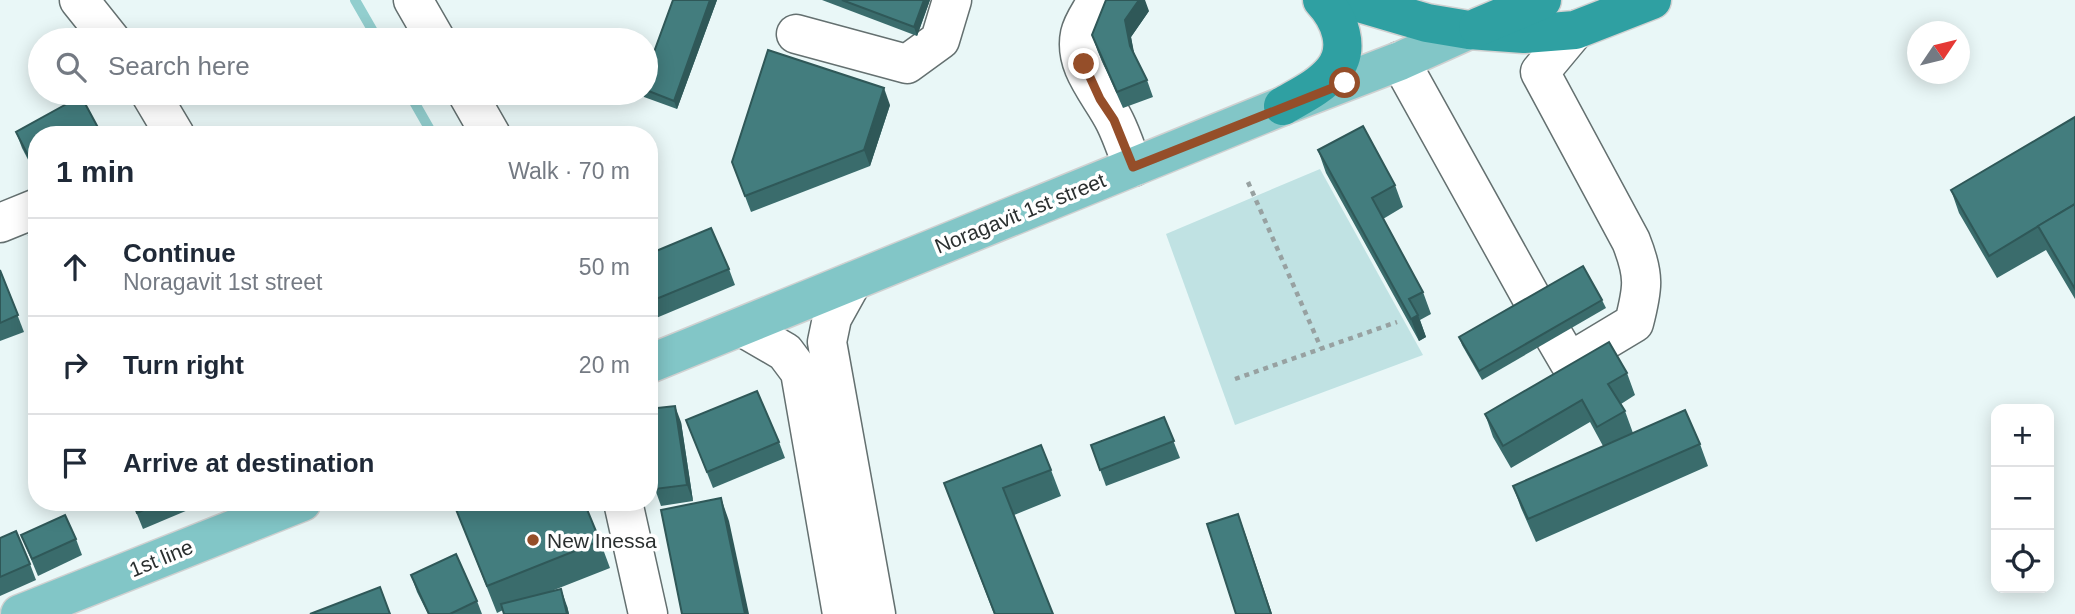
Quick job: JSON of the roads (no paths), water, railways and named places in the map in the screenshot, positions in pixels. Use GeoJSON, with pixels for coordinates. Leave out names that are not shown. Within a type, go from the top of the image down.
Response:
{"type":"FeatureCollection","features":[{"type":"Feature","properties":{"kind":"highway"},"geometry":{"type":"LineString","coordinates":[[1283,106],[1311,90],[1334,70],[1339,60],[1342,34],[1338,20],[1322,0]]}},
{"type":"Feature","properties":{"kind":"highway"},"geometry":{"type":"LineString","coordinates":[[1349,0],[1427,23],[1469,30],[1524,34],[1575,30],[1652,0]]}},
{"type":"Feature","properties":{"kind":"highway"},"geometry":{"type":"LineString","coordinates":[[1469,30],[1542,0]]}},
{"type":"Feature","properties":{"kind":"main road","name":"Noragavit 1st street"},"geometry":{"type":"LineString","coordinates":[[658,360],[1400,61],[1469,30]]}},
{"type":"Feature","properties":{"kind":"main road","name":"1st line"},"geometry":{"type":"LineString","coordinates":[[20,614],[279,511]]}},
{"type":"Feature","properties":{"kind":"street"},"geometry":{"type":"LineString","coordinates":[[79,0],[101,28]]}},
{"type":"Feature","properties":{"kind":"street"},"geometry":{"type":"LineString","coordinates":[[413,0],[429,28]]}},
{"type":"Feature","properties":{"kind":"street"},"geometry":{"type":"LineString","coordinates":[[796,34],[906,64],[940,40],[952,0]]}},
{"type":"Feature","properties":{"kind":"street"},"geometry":{"type":"LineString","coordinates":[[1097,0],[1085,20],[1080,36],[1080,50],[1090,80],[1114,120],[1133,167]]}},
{"type":"Feature","properties":{"kind":"street"},"geometry":{"type":"LineString","coordinates":[[1555,338],[1569,362],[1634,323],[1643,284],[1631,241],[1541,72],[1575,30]]}},
{"type":"Feature","properties":{"kind":"street"},"geometry":{"type":"LineString","coordinates":[[1400,61],[1535,304]]}},
{"type":"Feature","properties":{"kind":"street"},"geometry":{"type":"LineString","coordinates":[[157,105],[170,126]]}},
{"type":"Feature","properties":{"kind":"street"},"geometry":{"type":"LineString","coordinates":[[474,105],[486,126]]}},
{"type":"Feature","properties":{"kind":"street"},"geometry":{"type":"LineString","coordinates":[[0,223],[28,212]]}},
{"type":"Feature","properties":{"kind":"street"},"geometry":{"type":"LineString","coordinates":[[852,282],[832,318],[828,342],[876,614]]}},
{"type":"Feature","properties":{"kind":"street"},"geometry":{"type":"LineString","coordinates":[[742,327],[785,352],[800,372],[842,614]]}},
{"type":"Feature","properties":{"kind":"street"},"geometry":{"type":"LineString","coordinates":[[625,511],[648,614]]}},
{"type":"Feature","properties":{"kind":"waterway"},"geometry":{"type":"LineString","coordinates":[[355,0],[371,28]]}},
{"type":"Feature","properties":{"kind":"waterway"},"geometry":{"type":"LineString","coordinates":[[416,105],[428,126]]}},
{"type":"Feature","properties":{"kind":"place","name":"New Inessa"},"geometry":{"type":"Point","coordinates":[533,540]}}]}
